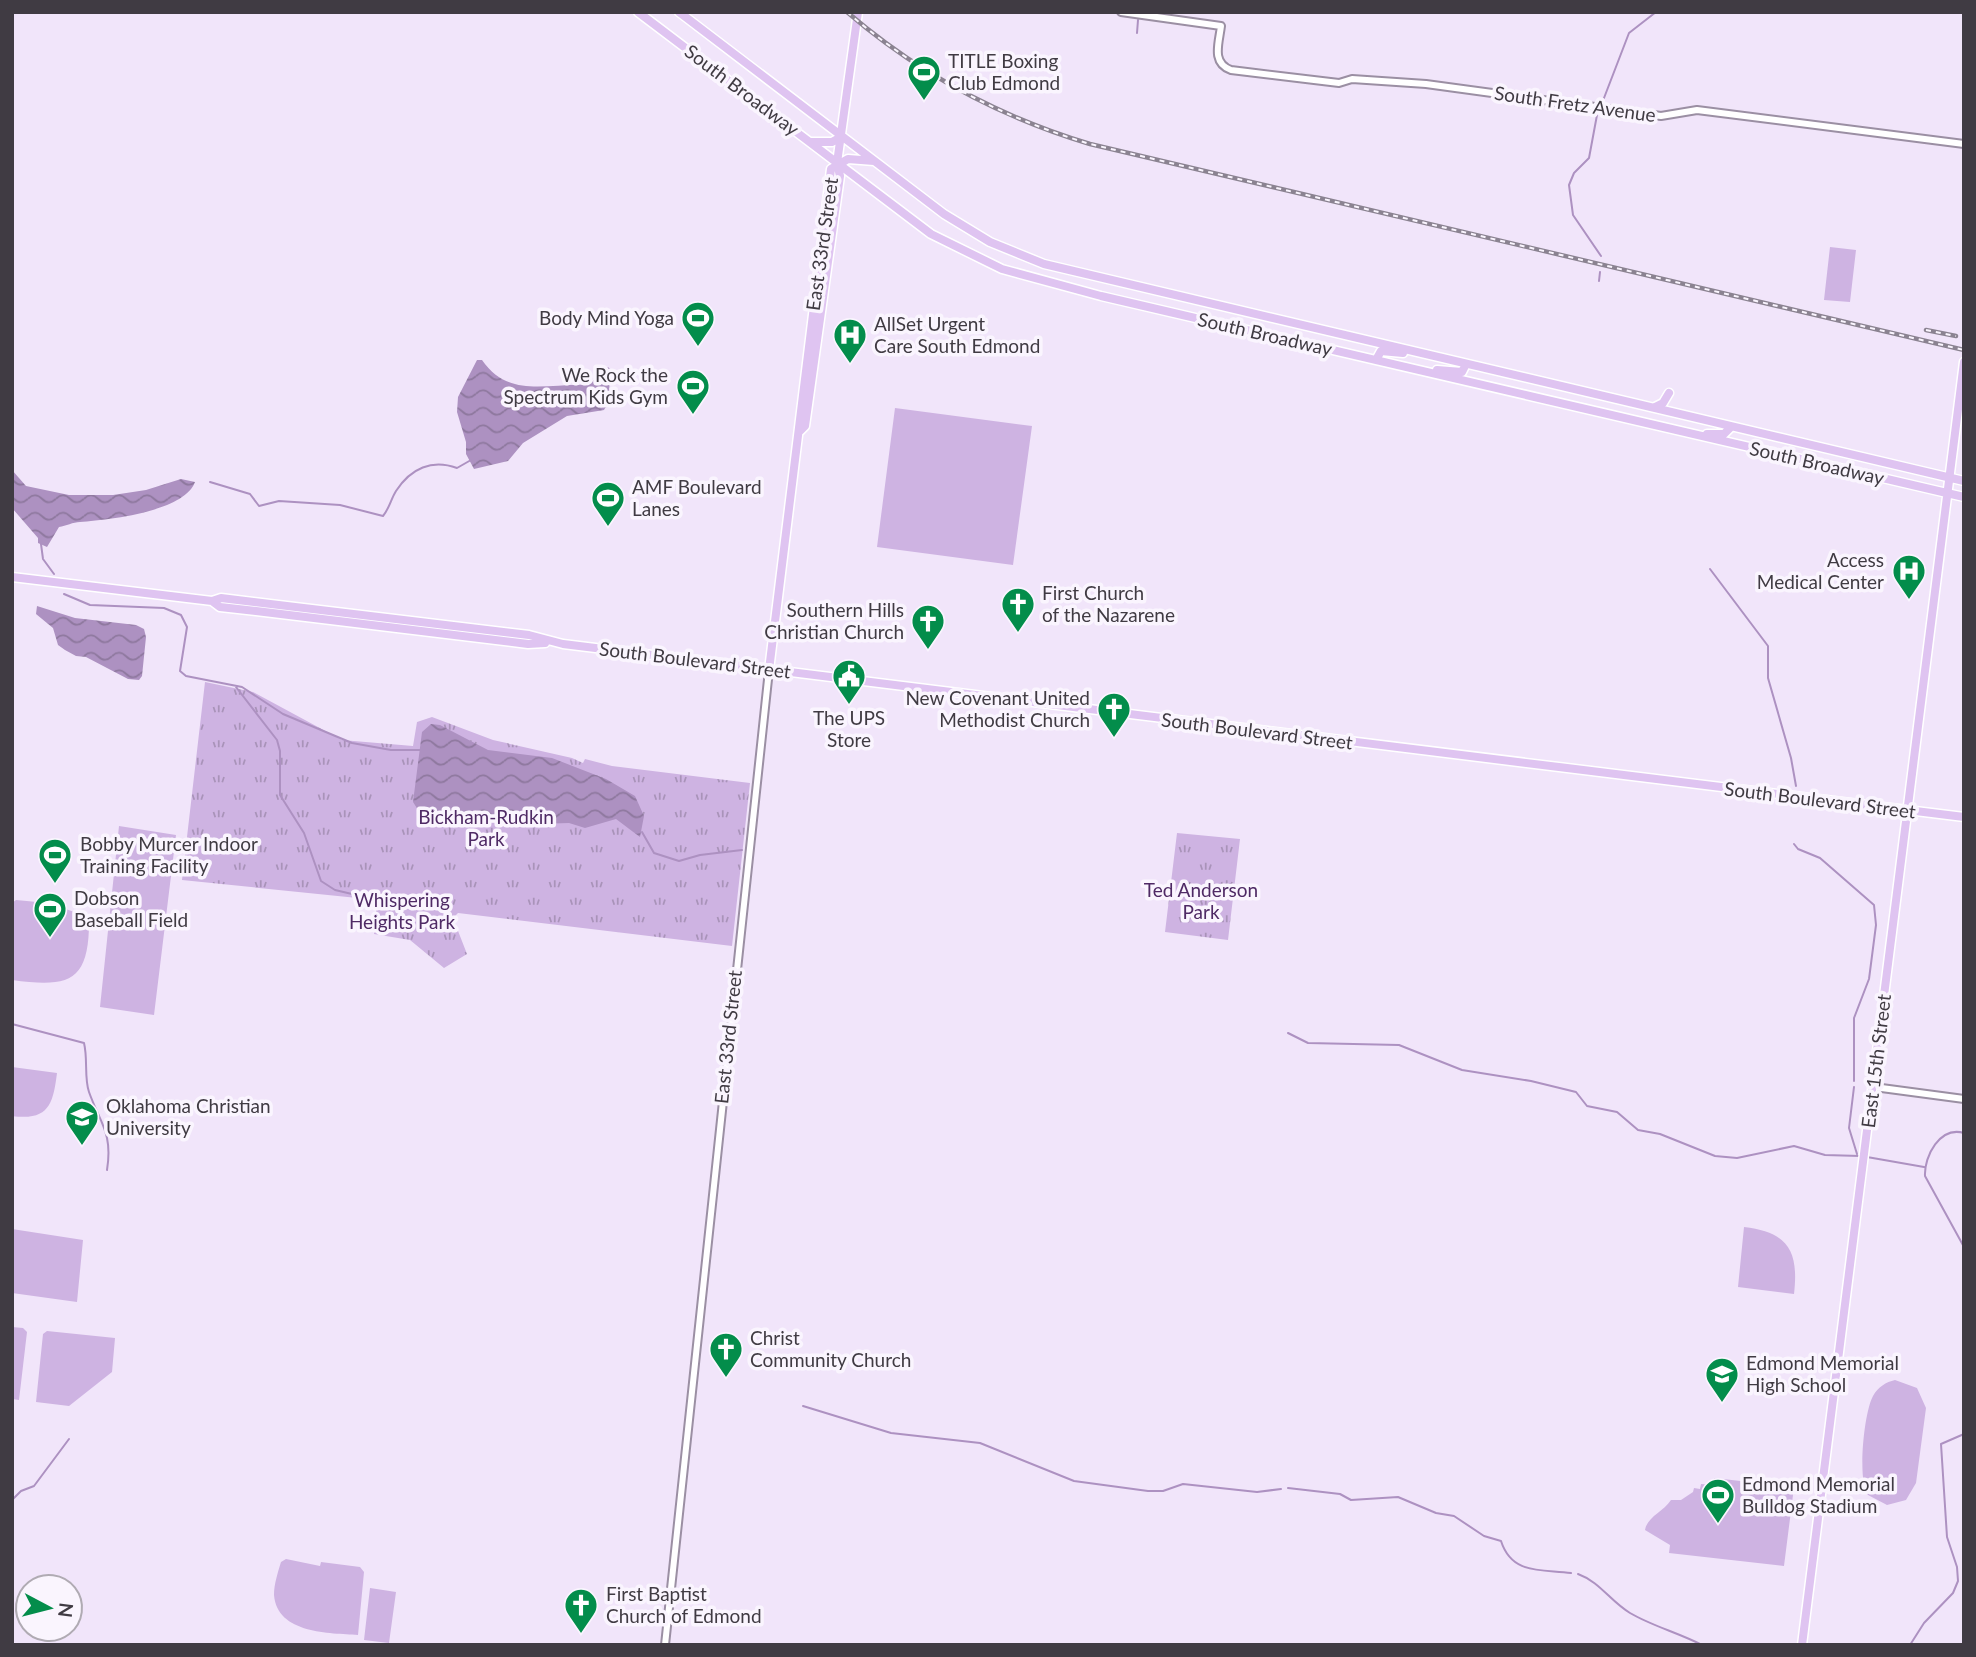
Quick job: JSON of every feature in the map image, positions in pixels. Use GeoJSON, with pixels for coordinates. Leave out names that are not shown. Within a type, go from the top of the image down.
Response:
{"type":"FeatureCollection","features":[{"type":"Feature","properties":{"kind":"main road","name":"South Broadway"},"geometry":{"type":"LineString","coordinates":[[680,12],[961,226],[1025,257],[1075,272],[1964,481]]}},
{"type":"Feature","properties":{"kind":"main road","name":"East 33rd Street"},"geometry":{"type":"LineString","coordinates":[[769,670],[800,431],[797,426],[831,169],[837,163],[858,12]]}},
{"type":"Feature","properties":{"kind":"main road","name":"South Broadway"},"geometry":{"type":"LineString","coordinates":[[645,14],[931,234],[984,262],[1040,281],[1964,497]]}},
{"type":"Feature","properties":{"kind":"main road"},"geometry":{"type":"LineString","coordinates":[[810,142],[832,142],[841,137]]}},
{"type":"Feature","properties":{"kind":"main road"},"geometry":{"type":"LineString","coordinates":[[837,163],[851,158],[874,161]]}},
{"type":"Feature","properties":{"kind":"main road"},"geometry":{"type":"LineString","coordinates":[[1298,342],[1302,326]]}},
{"type":"Feature","properties":{"kind":"main road"},"geometry":{"type":"LineString","coordinates":[[1376,360],[1381,351],[1416,353]]}},
{"type":"Feature","properties":{"kind":"main road","name":"East 15th Street"},"geometry":{"type":"LineString","coordinates":[[1802,1645],[1964,362]]}},
{"type":"Feature","properties":{"kind":"main road"},"geometry":{"type":"LineString","coordinates":[[1418,370],[1462,372],[1466,364]]}},
{"type":"Feature","properties":{"kind":"main road"},"geometry":{"type":"LineString","coordinates":[[1652,408],[1664,403],[1669,393],[1676,414]]}},
{"type":"Feature","properties":{"kind":"main road"},"geometry":{"type":"LineString","coordinates":[[1693,434],[1724,434],[1731,426]]}},
{"type":"Feature","properties":{"kind":"main road","name":"South Boulevard Street"},"geometry":{"type":"LineString","coordinates":[[12,577],[212,601],[221,598],[234,599],[529,635],[551,642],[769,670],[1964,817]]}},
{"type":"Feature","properties":{"kind":"street","name":"South Fretz Avenue"},"geometry":{"type":"LineString","coordinates":[[1121,12],[1222,26],[1218,53],[1222,65],[1231,70],[1339,83],[1352,79],[1426,84],[1654,116],[1697,110],[1964,144]]}},
{"type":"Feature","properties":{"kind":"street","name":"East 33rd Street"},"geometry":{"type":"LineString","coordinates":[[665,1645],[769,670]]}},
{"type":"Feature","properties":{"kind":"street"},"geometry":{"type":"LineString","coordinates":[[1874,1087],[1964,1099]]}},
{"type":"Feature","properties":{"kind":"green space"},"geometry":{"type":"Polygon","coordinates":[[[1830,247],[1856,250],[1850,302],[1824,300],[1830,247]]]}},
{"type":"Feature","properties":{"kind":"green space"},"geometry":{"type":"Polygon","coordinates":[[[895,408],[1032,426],[1013,565],[877,547],[895,408]]]}},
{"type":"Feature","properties":{"kind":"green space","name":"Bickham-Rudkin Park"},"geometry":{"type":"Polygon","coordinates":[[[205,682],[253,692],[342,740],[413,746],[417,722],[432,717],[493,740],[572,758],[583,763],[585,759],[612,766],[750,783],[732,946],[458,913],[453,918],[467,954],[444,968],[410,940],[374,934],[377,900],[182,880],[205,682]]]}},
{"type":"Feature","properties":{"kind":"green space"},"geometry":{"type":"Polygon","coordinates":[[[119,826],[176,835],[154,1015],[100,1007],[119,826]]]}},
{"type":"Feature","properties":{"kind":"green space","name":"Ted Anderson Park"},"geometry":{"type":"Polygon","coordinates":[[[1177,833],[1240,839],[1228,940],[1165,932],[1177,833]]]}},
{"type":"Feature","properties":{"kind":"green space","name":"Dobson Baseball Field"},"geometry":{"type":"Polygon","coordinates":[[[16,900],[48,903],[89,917],[86,955],[73,976],[49,983],[12,980],[12,903],[16,900]]]}},
{"type":"Feature","properties":{"kind":"green space"},"geometry":{"type":"Polygon","coordinates":[[[12,1067],[57,1073],[51,1102],[41,1113],[34,1116],[12,1116],[12,1067]]]}},
{"type":"Feature","properties":{"kind":"green space"},"geometry":{"type":"Polygon","coordinates":[[[1744,1227],[1771,1234],[1787,1246],[1794,1266],[1794,1294],[1738,1287],[1744,1227]]]}},
{"type":"Feature","properties":{"kind":"green space"},"geometry":{"type":"Polygon","coordinates":[[[12,1229],[83,1240],[77,1302],[12,1293],[12,1229]]]}},
{"type":"Feature","properties":{"kind":"green space"},"geometry":{"type":"Polygon","coordinates":[[[12,1327],[23,1328],[27,1332],[19,1400],[12,1399],[12,1327]]]}},
{"type":"Feature","properties":{"kind":"green space"},"geometry":{"type":"Polygon","coordinates":[[[47,1331],[115,1338],[112,1372],[69,1406],[36,1402],[43,1334],[47,1331]]]}},
{"type":"Feature","properties":{"kind":"green space"},"geometry":{"type":"Polygon","coordinates":[[[1895,1380],[1917,1388],[1926,1408],[1916,1483],[1906,1500],[1887,1505],[1868,1495],[1863,1476],[1863,1446],[1873,1396],[1882,1385],[1895,1380]]]}},
{"type":"Feature","properties":{"kind":"green space","name":"Edmond Memorial Bulldog Stadium"},"geometry":{"type":"Polygon","coordinates":[[[1714,1478],[1794,1487],[1784,1566],[1669,1553],[1670,1545],[1645,1530],[1646,1525],[1671,1500],[1681,1500],[1693,1492],[1694,1488],[1700,1489],[1701,1484],[1713,1485],[1714,1478]]]}},
{"type":"Feature","properties":{"kind":"green space"},"geometry":{"type":"Polygon","coordinates":[[[286,1559],[320,1566],[321,1562],[360,1567],[364,1572],[358,1635],[307,1629],[284,1617],[277,1608],[274,1595],[281,1562],[286,1559]]]}},
{"type":"Feature","properties":{"kind":"green space"},"geometry":{"type":"Polygon","coordinates":[[[370,1588],[396,1592],[389,1643],[364,1640],[370,1588]]]}},
{"type":"Feature","properties":{"kind":"water"},"geometry":{"type":"Polygon","coordinates":[[[477,360],[482,360],[504,380],[530,386],[588,385],[608,367],[612,371],[609,389],[612,396],[604,410],[567,416],[523,443],[508,461],[474,469],[466,454],[466,442],[457,412],[458,397],[477,360]]]}},
{"type":"Feature","properties":{"kind":"water"},"geometry":{"type":"Polygon","coordinates":[[[12,470],[26,486],[69,495],[113,495],[146,490],[181,479],[195,482],[188,492],[176,501],[161,507],[59,527],[47,547],[38,543],[38,538],[12,508],[12,470]]]}},
{"type":"Feature","properties":{"kind":"water"},"geometry":{"type":"Polygon","coordinates":[[[37,606],[75,618],[136,625],[144,629],[146,637],[142,676],[139,680],[128,679],[86,657],[76,656],[65,650],[58,645],[53,628],[36,614],[37,606]]]}},
{"type":"Feature","properties":{"kind":"water"},"geometry":{"type":"Polygon","coordinates":[[[431,724],[440,725],[488,750],[552,758],[606,779],[635,796],[644,816],[640,837],[616,819],[585,828],[569,823],[539,824],[500,819],[422,816],[413,802],[422,732],[431,724]]]}},
{"type":"Feature","properties":{"kind":"waterway"},"geometry":{"type":"LineString","coordinates":[[1604,98],[1629,33],[1656,12]]}},
{"type":"Feature","properties":{"kind":"waterway"},"geometry":{"type":"LineString","coordinates":[[1137,33],[1138,20]]}},
{"type":"Feature","properties":{"kind":"waterway"},"geometry":{"type":"LineString","coordinates":[[1597,115],[1589,158],[1574,173],[1569,185],[1573,215],[1601,256]]}},
{"type":"Feature","properties":{"kind":"waterway"},"geometry":{"type":"LineString","coordinates":[[1599,281],[1600,272]]}},
{"type":"Feature","properties":{"kind":"waterway"},"geometry":{"type":"LineString","coordinates":[[210,482],[250,494],[259,506],[279,501],[340,505],[383,516],[396,491],[415,471],[431,465],[457,468],[471,460]]}},
{"type":"Feature","properties":{"kind":"waterway"},"geometry":{"type":"LineString","coordinates":[[41,544],[43,559],[54,574]]}},
{"type":"Feature","properties":{"kind":"waterway"},"geometry":{"type":"LineString","coordinates":[[1710,569],[1768,646],[1768,678],[1791,758],[1796,786]]}},
{"type":"Feature","properties":{"kind":"waterway"},"geometry":{"type":"LineString","coordinates":[[64,594],[90,605],[164,608],[181,615],[187,627],[180,671],[186,676],[242,687],[283,714],[352,743],[391,750],[420,750]]}},
{"type":"Feature","properties":{"kind":"waterway"},"geometry":{"type":"LineString","coordinates":[[236,687],[277,740],[280,751],[280,795],[304,833],[321,881],[368,904]]}},
{"type":"Feature","properties":{"kind":"waterway"},"geometry":{"type":"LineString","coordinates":[[642,832],[654,853],[679,861],[700,855],[742,850]]}},
{"type":"Feature","properties":{"kind":"waterway"},"geometry":{"type":"LineString","coordinates":[[1794,844],[1798,849],[1820,858],[1874,905],[1876,925],[1869,979],[1854,1018],[1854,1081]]}},
{"type":"Feature","properties":{"kind":"waterway"},"geometry":{"type":"LineString","coordinates":[[12,1024],[84,1043],[88,1087],[107,1137],[107,1170]]}},
{"type":"Feature","properties":{"kind":"waterway"},"geometry":{"type":"LineString","coordinates":[[1288,1033],[1308,1043],[1399,1045],[1462,1070],[1531,1081],[1576,1092],[1587,1106],[1617,1112],[1638,1130],[1660,1134],[1715,1156],[1737,1158],[1794,1146],[1825,1155],[1860,1156]]}},
{"type":"Feature","properties":{"kind":"waterway"},"geometry":{"type":"LineString","coordinates":[[1854,1087],[1849,1128],[1857,1154]]}},
{"type":"Feature","properties":{"kind":"waterway"},"geometry":{"type":"LineString","coordinates":[[1964,1133],[1955,1132],[1941,1138],[1935,1144],[1925,1168],[1925,1176],[1964,1247]]}},
{"type":"Feature","properties":{"kind":"waterway"},"geometry":{"type":"LineString","coordinates":[[1867,1157],[1924,1167]]}},
{"type":"Feature","properties":{"kind":"waterway"},"geometry":{"type":"LineString","coordinates":[[803,1406],[891,1433],[980,1443],[1074,1481],[1148,1491],[1163,1491],[1183,1484],[1257,1492],[1281,1489]]}},
{"type":"Feature","properties":{"kind":"waterway"},"geometry":{"type":"LineString","coordinates":[[1910,1645],[1924,1623],[1953,1593],[1958,1581],[1957,1567],[1947,1537],[1941,1444],[1964,1434]]}},
{"type":"Feature","properties":{"kind":"waterway"},"geometry":{"type":"LineString","coordinates":[[12,1500],[21,1491],[34,1486],[69,1439]]}},
{"type":"Feature","properties":{"kind":"waterway"},"geometry":{"type":"LineString","coordinates":[[1288,1488],[1340,1494],[1351,1500],[1398,1497],[1436,1513],[1454,1516],[1484,1536],[1501,1541],[1512,1560],[1520,1565],[1571,1573]]}},
{"type":"Feature","properties":{"kind":"waterway"},"geometry":{"type":"LineString","coordinates":[[1578,1574],[1593,1582],[1630,1613],[1702,1645]]}},
{"type":"Feature","properties":{"kind":"railway"},"geometry":{"type":"LineString","coordinates":[[847,12],[903,55],[962,91],[1024,121],[1090,144],[1964,350]]}},
{"type":"Feature","properties":{"kind":"railway"},"geometry":{"type":"LineString","coordinates":[[1926,330],[1956,336]]}},
{"type":"Feature","properties":{"kind":"place","name":"TITLE Boxing Club Edmond"},"geometry":{"type":"Point","coordinates":[924,102]}},
{"type":"Feature","properties":{"kind":"place","name":"Body Mind Yoga"},"geometry":{"type":"Point","coordinates":[698,348]}},
{"type":"Feature","properties":{"kind":"place","name":"AllSet Urgent Care South Edmond"},"geometry":{"type":"Point","coordinates":[850,365]}},
{"type":"Feature","properties":{"kind":"place","name":"We Rock the Spectrum Kids Gym"},"geometry":{"type":"Point","coordinates":[693,416]}},
{"type":"Feature","properties":{"kind":"place","name":"AMF Boulevard Lanes"},"geometry":{"type":"Point","coordinates":[608,528]}},
{"type":"Feature","properties":{"kind":"place","name":"Access Medical Center"},"geometry":{"type":"Point","coordinates":[1909,601]}},
{"type":"Feature","properties":{"kind":"place","name":"First Church of the Nazarene"},"geometry":{"type":"Point","coordinates":[1018,634]}},
{"type":"Feature","properties":{"kind":"place","name":"Southern Hills Christian Church"},"geometry":{"type":"Point","coordinates":[928,651]}},
{"type":"Feature","properties":{"kind":"place","name":"The UPS Store"},"geometry":{"type":"Point","coordinates":[849,706]}},
{"type":"Feature","properties":{"kind":"place","name":"New Covenant United Methodist Church"},"geometry":{"type":"Point","coordinates":[1114,739]}},
{"type":"Feature","properties":{"kind":"place","name":"Bobby Murcer Indoor Training Facility"},"geometry":{"type":"Point","coordinates":[55,885]}},
{"type":"Feature","properties":{"kind":"place","name":"Dobson Baseball Field"},"geometry":{"type":"Point","coordinates":[50,939]}},
{"type":"Feature","properties":{"kind":"place","name":"Oklahoma Christian University"},"geometry":{"type":"Point","coordinates":[82,1147]}},
{"type":"Feature","properties":{"kind":"place","name":"Christ Community Church"},"geometry":{"type":"Point","coordinates":[726,1379]}},
{"type":"Feature","properties":{"kind":"place","name":"Edmond Memorial High School"},"geometry":{"type":"Point","coordinates":[1722,1404]}},
{"type":"Feature","properties":{"kind":"place","name":"Edmond Memorial Bulldog Stadium"},"geometry":{"type":"Point","coordinates":[1718,1525]}},
{"type":"Feature","properties":{"kind":"place","name":"First Baptist Church of Edmond"},"geometry":{"type":"Point","coordinates":[581,1635]}},
{"type":"Feature","properties":{"kind":"park label","name":"Whispering Heights Park"},"geometry":{"type":"Point","coordinates":[402,911]}}]}
